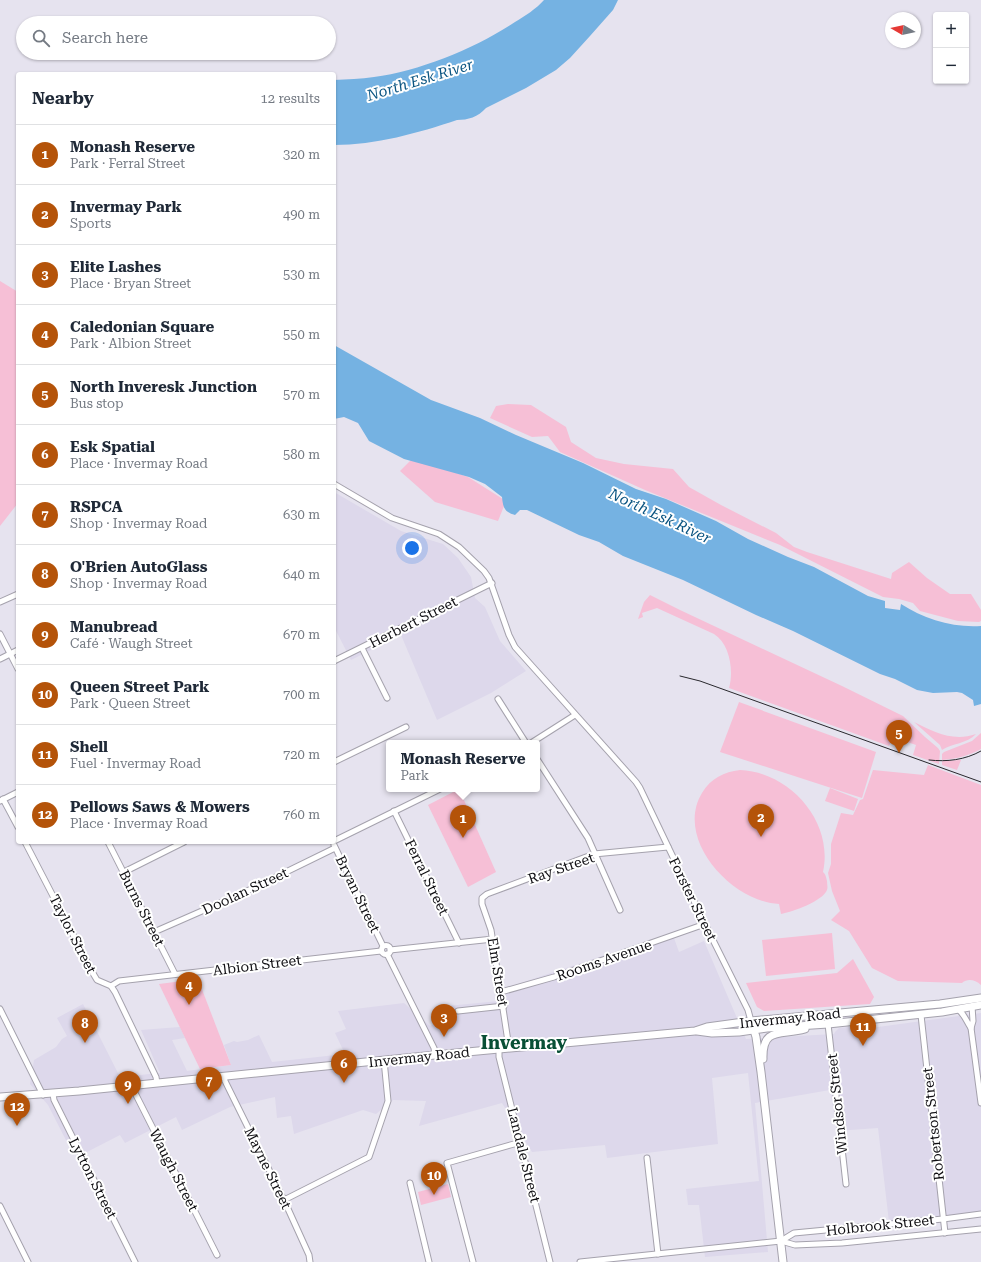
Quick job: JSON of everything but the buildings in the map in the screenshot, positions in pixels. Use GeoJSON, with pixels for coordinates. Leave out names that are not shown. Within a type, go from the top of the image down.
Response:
{"type":"FeatureCollection","features":[{"type":"Feature","properties":{"kind":"main road","name":"Invermay Road"},"geometry":{"type":"LineString","coordinates":[[0,1097],[53,1094],[384,1060],[695,1031],[712,1033],[739,1032],[767,1028],[824,1025],[958,1009],[981,998]]}},
{"type":"Feature","properties":{"kind":"main road","name":"Invermay Road"},"geometry":{"type":"LineString","coordinates":[[695,1031],[707,1027],[751,1020],[940,1004],[971,1003],[981,1005]]}},
{"type":"Feature","properties":{"kind":"main road","name":"Forster Street"},"geometry":{"type":"LineString","coordinates":[[751,1020],[763,1083],[783,1262]]}},
{"type":"Feature","properties":{"kind":"main road"},"geometry":{"type":"LineString","coordinates":[[763,1083],[762,1050],[768,1037],[774,1034],[799,1031],[824,1025]]}},
{"type":"Feature","properties":{"kind":"street","name":"Forster Street"},"geometry":{"type":"LineString","coordinates":[[336,485],[392,518],[430,530],[446,538],[459,547],[484,571],[492,583],[506,626],[515,646],[636,782],[644,795],[705,924],[748,1010],[751,1020]]}},
{"type":"Feature","properties":{"kind":"street","name":"Herbert Street"},"geometry":{"type":"LineString","coordinates":[[336,660],[492,583]]}},
{"type":"Feature","properties":{"kind":"street"},"geometry":{"type":"LineString","coordinates":[[0,602],[16,595]]}},
{"type":"Feature","properties":{"kind":"street"},"geometry":{"type":"LineString","coordinates":[[0,634],[16,665]]}},
{"type":"Feature","properties":{"kind":"street"},"geometry":{"type":"LineString","coordinates":[[362,648],[387,698]]}},
{"type":"Feature","properties":{"kind":"street"},"geometry":{"type":"LineString","coordinates":[[0,659],[16,651]]}},
{"type":"Feature","properties":{"kind":"street"},"geometry":{"type":"LineString","coordinates":[[498,699],[524,740]]}},
{"type":"Feature","properties":{"kind":"street"},"geometry":{"type":"LineString","coordinates":[[536,740],[575,715]]}},
{"type":"Feature","properties":{"kind":"street"},"geometry":{"type":"LineString","coordinates":[[336,761],[406,727]]}},
{"type":"Feature","properties":{"kind":"street"},"geometry":{"type":"LineString","coordinates":[[540,764],[583,829],[620,910]]}},
{"type":"Feature","properties":{"kind":"street"},"geometry":{"type":"LineString","coordinates":[[336,840],[434,792]]}},
{"type":"Feature","properties":{"kind":"street"},"geometry":{"type":"LineString","coordinates":[[16,793],[2,800],[16,824]]}},
{"type":"Feature","properties":{"kind":"street","name":"Ferral Street"},"geometry":{"type":"LineString","coordinates":[[394,811],[459,943]]}},
{"type":"Feature","properties":{"kind":"street","name":"Taylor Street"},"geometry":{"type":"LineString","coordinates":[[27,844],[94,975],[97,980],[111,986],[115,992],[156,1077],[157,1083]]}},
{"type":"Feature","properties":{"kind":"street","name":"Burns Street"},"geometry":{"type":"LineString","coordinates":[[109,844],[175,974]]}},
{"type":"Feature","properties":{"kind":"street"},"geometry":{"type":"LineString","coordinates":[[124,872],[180,844]]}},
{"type":"Feature","properties":{"kind":"street","name":"Bryan Street"},"geometry":{"type":"LineString","coordinates":[[334,844],[382,948]]}},
{"type":"Feature","properties":{"kind":"street","name":"Ray Street"},"geometry":{"type":"LineString","coordinates":[[482,898],[488,894],[594,854],[668,847]]}},
{"type":"Feature","properties":{"kind":"street","name":"Doolan Street"},"geometry":{"type":"LineString","coordinates":[[154,932],[243,893],[335,848]]}},
{"type":"Feature","properties":{"kind":"street","name":"Elm Street"},"geometry":{"type":"LineString","coordinates":[[482,898],[482,904],[489,920],[493,939],[509,1048]]}},
{"type":"Feature","properties":{"kind":"street","name":"Rooms Avenue"},"geometry":{"type":"LineString","coordinates":[[501,992],[554,977],[705,924]]}},
{"type":"Feature","properties":{"kind":"street"},"geometry":{"type":"LineString","coordinates":[[389,952],[493,939]]}},
{"type":"Feature","properties":{"kind":"street"},"geometry":{"type":"LineString","coordinates":[[382,948],[387,946],[434,1048],[435,1055]]}},
{"type":"Feature","properties":{"kind":"street","name":"Albion Street"},"geometry":{"type":"LineString","coordinates":[[111,986],[119,981],[382,948]]}},
{"type":"Feature","properties":{"kind":"street"},"geometry":{"type":"LineString","coordinates":[[971,1003],[973,1021],[972,1028],[981,1103]]}},
{"type":"Feature","properties":{"kind":"street"},"geometry":{"type":"LineString","coordinates":[[458,1011],[504,1006]]}},
{"type":"Feature","properties":{"kind":"street"},"geometry":{"type":"LineString","coordinates":[[0,1009],[43,1094]]}},
{"type":"Feature","properties":{"kind":"street"},"geometry":{"type":"LineString","coordinates":[[958,1009],[964,1014],[967,1022],[972,1028]]}},
{"type":"Feature","properties":{"kind":"street","name":"Robertson Street"},"geometry":{"type":"LineString","coordinates":[[921,1014],[945,1233]]}},
{"type":"Feature","properties":{"kind":"street","name":"Windsor Street"},"geometry":{"type":"LineString","coordinates":[[824,1025],[846,1184]]}},
{"type":"Feature","properties":{"kind":"street","name":"Landale Street"},"geometry":{"type":"LineString","coordinates":[[499,1049],[499,1057],[550,1262]]}},
{"type":"Feature","properties":{"kind":"street"},"geometry":{"type":"LineString","coordinates":[[284,1200],[369,1157],[388,1100],[384,1060]]}},
{"type":"Feature","properties":{"kind":"street","name":"Mayne Street"},"geometry":{"type":"LineString","coordinates":[[224,1076],[225,1081],[284,1200],[309,1255],[310,1262]]}},
{"type":"Feature","properties":{"kind":"street","name":"Waugh Street"},"geometry":{"type":"LineString","coordinates":[[133,1085],[134,1091],[217,1255]]}},
{"type":"Feature","properties":{"kind":"street","name":"Lytton Street"},"geometry":{"type":"LineString","coordinates":[[53,1094],[54,1100],[135,1262]]}},
{"type":"Feature","properties":{"kind":"street"},"geometry":{"type":"LineString","coordinates":[[473,1262],[447,1163],[490,1150],[521,1143]]}},
{"type":"Feature","properties":{"kind":"street"},"geometry":{"type":"LineString","coordinates":[[647,1158],[658,1254]]}},
{"type":"Feature","properties":{"kind":"street"},"geometry":{"type":"LineString","coordinates":[[410,1183],[430,1262]]}},
{"type":"Feature","properties":{"kind":"street"},"geometry":{"type":"LineString","coordinates":[[0,1206],[28,1262]]}},
{"type":"Feature","properties":{"kind":"street","name":"Holbrook Street"},"geometry":{"type":"LineString","coordinates":[[580,1262],[781,1241],[794,1233],[944,1219],[981,1214]]}},
{"type":"Feature","properties":{"kind":"street","name":"Holbrook Street"},"geometry":{"type":"LineString","coordinates":[[781,1241],[795,1246],[842,1243],[981,1229]]}},
{"type":"Feature","properties":{"kind":"street"},"geometry":{"type":"LineString","coordinates":[[646,1256],[646,1262]]}},
{"type":"Feature","properties":{"kind":"shaded area"},"geometry":{"type":"Polygon","coordinates":[[[0,281],[16,291],[16,506],[0,526],[0,281]]]}},
{"type":"Feature","properties":{"kind":"shaded area"},"geometry":{"type":"Polygon","coordinates":[[[508,404],[531,405],[566,427],[571,442],[596,458],[624,464],[673,469],[689,487],[776,533],[794,547],[891,579],[892,573],[909,562],[927,578],[950,594],[971,594],[981,610],[981,621],[958,621],[920,611],[913,603],[883,597],[780,545],[645,490],[560,452],[548,436],[532,437],[490,418],[496,406],[508,404]]]}},
{"type":"Feature","properties":{"kind":"shaded area"},"geometry":{"type":"Polygon","coordinates":[[[413,458],[468,477],[506,501],[498,521],[435,502],[400,471],[413,458]]]}},
{"type":"Feature","properties":{"kind":"shaded area"},"geometry":{"type":"Polygon","coordinates":[[[336,493],[401,531],[443,544],[458,558],[471,577],[475,598],[485,607],[500,641],[526,671],[491,693],[437,720],[401,635],[351,660],[336,631],[336,493]]]}},
{"type":"Feature","properties":{"kind":"shaded area"},"geometry":{"type":"Polygon","coordinates":[[[650,595],[903,716],[938,748],[940,751],[939,764],[913,755],[916,745],[893,737],[889,746],[729,688],[731,666],[724,644],[719,638],[714,634],[657,608],[642,613],[643,617],[638,619],[644,602],[650,595]]]}},
{"type":"Feature","properties":{"kind":"shaded area"},"geometry":{"type":"Polygon","coordinates":[[[739,702],[876,752],[862,798],[720,752],[739,702]]]}},
{"type":"Feature","properties":{"kind":"shaded area"},"geometry":{"type":"Polygon","coordinates":[[[914,722],[944,735],[959,737],[976,734],[964,742],[942,750],[940,745],[914,722]]]}},
{"type":"Feature","properties":{"kind":"shaded area"},"geometry":{"type":"Polygon","coordinates":[[[981,733],[981,749],[962,757],[942,760],[942,754],[944,752],[972,741],[981,733]]]}},
{"type":"Feature","properties":{"kind":"shaded area"},"geometry":{"type":"Polygon","coordinates":[[[961,760],[957,770],[942,765],[942,761],[961,760]]]}},
{"type":"Feature","properties":{"kind":"shaded area"},"geometry":{"type":"Polygon","coordinates":[[[928,765],[981,785],[981,985],[969,980],[962,983],[898,981],[872,968],[849,931],[831,920],[840,911],[832,891],[828,873],[831,864],[831,844],[841,813],[853,815],[860,800],[863,799],[873,770],[924,775],[928,765]]]}},
{"type":"Feature","properties":{"kind":"shaded area"},"geometry":{"type":"Polygon","coordinates":[[[740,770],[758,773],[776,780],[791,790],[804,803],[815,818],[822,835],[825,853],[823,872],[827,881],[827,890],[814,902],[781,914],[779,904],[761,901],[743,892],[727,880],[712,865],[702,848],[696,829],[695,811],[702,793],[709,783],[718,777],[729,772],[740,770]]]}},
{"type":"Feature","properties":{"kind":"shaded area"},"geometry":{"type":"Polygon","coordinates":[[[830,788],[858,799],[854,811],[825,801],[830,788]]]}},
{"type":"Feature","properties":{"kind":"shaded area"},"geometry":{"type":"Polygon","coordinates":[[[453,792],[460,792],[496,872],[468,887],[428,805],[453,792]]]}},
{"type":"Feature","properties":{"kind":"shaded area"},"geometry":{"type":"Polygon","coordinates":[[[832,933],[835,969],[766,976],[762,940],[832,933]]]}},
{"type":"Feature","properties":{"kind":"shaded area"},"geometry":{"type":"Polygon","coordinates":[[[665,935],[674,938],[679,952],[704,941],[746,1039],[834,1034],[839,1028],[849,1027],[856,1030],[981,1013],[981,1212],[889,1222],[878,1128],[837,1131],[830,1090],[755,1103],[768,1252],[705,1257],[699,1205],[688,1205],[686,1189],[759,1181],[748,1073],[712,1078],[718,1144],[607,1158],[605,1145],[532,1152],[502,1103],[419,1126],[426,1101],[393,1100],[376,1114],[363,1110],[294,1134],[291,1116],[277,1118],[275,1097],[230,1107],[182,1130],[176,1117],[125,1143],[120,1135],[87,1152],[73,1154],[48,1105],[30,1084],[34,1060],[56,1047],[62,1039],[67,1036],[57,1018],[83,1004],[120,1077],[160,1073],[141,1030],[180,1027],[185,1038],[172,1040],[187,1071],[231,1065],[224,1045],[234,1041],[237,1042],[248,1040],[259,1035],[272,1062],[345,1054],[335,1033],[346,1029],[338,1011],[404,1003],[430,1026],[451,1015],[447,1006],[499,1001],[506,988],[665,935]]]}},
{"type":"Feature","properties":{"kind":"shaded area"},"geometry":{"type":"Polygon","coordinates":[[[853,959],[874,997],[870,1004],[764,1011],[757,1007],[746,983],[837,973],[853,959]]]}},
{"type":"Feature","properties":{"kind":"shaded area"},"geometry":{"type":"Polygon","coordinates":[[[198,979],[231,1065],[200,1069],[159,984],[198,979]]]}},
{"type":"Feature","properties":{"kind":"shaded area"},"geometry":{"type":"Polygon","coordinates":[[[448,1184],[451,1197],[421,1205],[418,1192],[448,1184]]]}},
{"type":"Feature","properties":{"kind":"water","name":"North Esk River"},"geometry":{"type":"Polygon","coordinates":[[[544,0],[618,0],[613,10],[590,36],[570,58],[556,70],[526,88],[486,108],[476,116],[381,141],[336,145],[336,80],[369,78],[410,70],[429,64],[483,41],[500,32],[538,6],[544,0]]]}},
{"type":"Feature","properties":{"kind":"water","name":"North Esk River"},"geometry":{"type":"Polygon","coordinates":[[[336,346],[431,400],[480,418],[583,463],[636,489],[666,499],[716,521],[748,539],[814,567],[868,596],[885,601],[885,608],[900,610],[901,604],[919,614],[949,624],[960,626],[981,626],[981,704],[974,706],[973,700],[962,693],[933,693],[917,690],[895,679],[880,674],[793,631],[683,580],[623,556],[599,542],[579,535],[527,510],[520,510],[515,515],[511,514],[506,511],[502,497],[485,484],[469,477],[404,459],[369,441],[358,423],[344,417],[336,419],[336,346]]]}},
{"type":"Feature","properties":{"kind":"tram line"},"geometry":{"type":"LineString","coordinates":[[680,676],[700,681],[981,782]]}},
{"type":"Feature","properties":{"kind":"tram line"},"geometry":{"type":"LineString","coordinates":[[929,760],[956,760],[981,751]]}},
{"type":"Feature","properties":{"kind":"place","name":"North Inveresk Junction"},"geometry":{"type":"Point","coordinates":[899,753]}},
{"type":"Feature","properties":{"kind":"place","name":"Invermay Park"},"geometry":{"type":"Point","coordinates":[761,837]}},
{"type":"Feature","properties":{"kind":"place","name":"Monash Reserve"},"geometry":{"type":"Point","coordinates":[463,838]}},
{"type":"Feature","properties":{"kind":"place","name":"Caledonian Square"},"geometry":{"type":"Point","coordinates":[189,1005]}},
{"type":"Feature","properties":{"kind":"place","name":"Elite Lashes"},"geometry":{"type":"Point","coordinates":[444,1037]}},
{"type":"Feature","properties":{"kind":"place","name":"O'Brien AutoGlass"},"geometry":{"type":"Point","coordinates":[85,1043]}},
{"type":"Feature","properties":{"kind":"place","name":"Shell"},"geometry":{"type":"Point","coordinates":[863,1046]}},
{"type":"Feature","properties":{"kind":"place","name":"Esk Spatial"},"geometry":{"type":"Point","coordinates":[344,1083]}},
{"type":"Feature","properties":{"kind":"place","name":"RSPCA"},"geometry":{"type":"Point","coordinates":[209,1100]}},
{"type":"Feature","properties":{"kind":"place","name":"Manubread"},"geometry":{"type":"Point","coordinates":[128,1104]}},
{"type":"Feature","properties":{"kind":"place","name":"Pellows Saws & Mowers"},"geometry":{"type":"Point","coordinates":[17,1126]}},
{"type":"Feature","properties":{"kind":"place","name":"Queen Street Park"},"geometry":{"type":"Point","coordinates":[434,1195]}},
{"type":"Feature","properties":{"kind":"district","name":"Invermay"},"geometry":{"type":"Point","coordinates":[524,1042]}}]}
